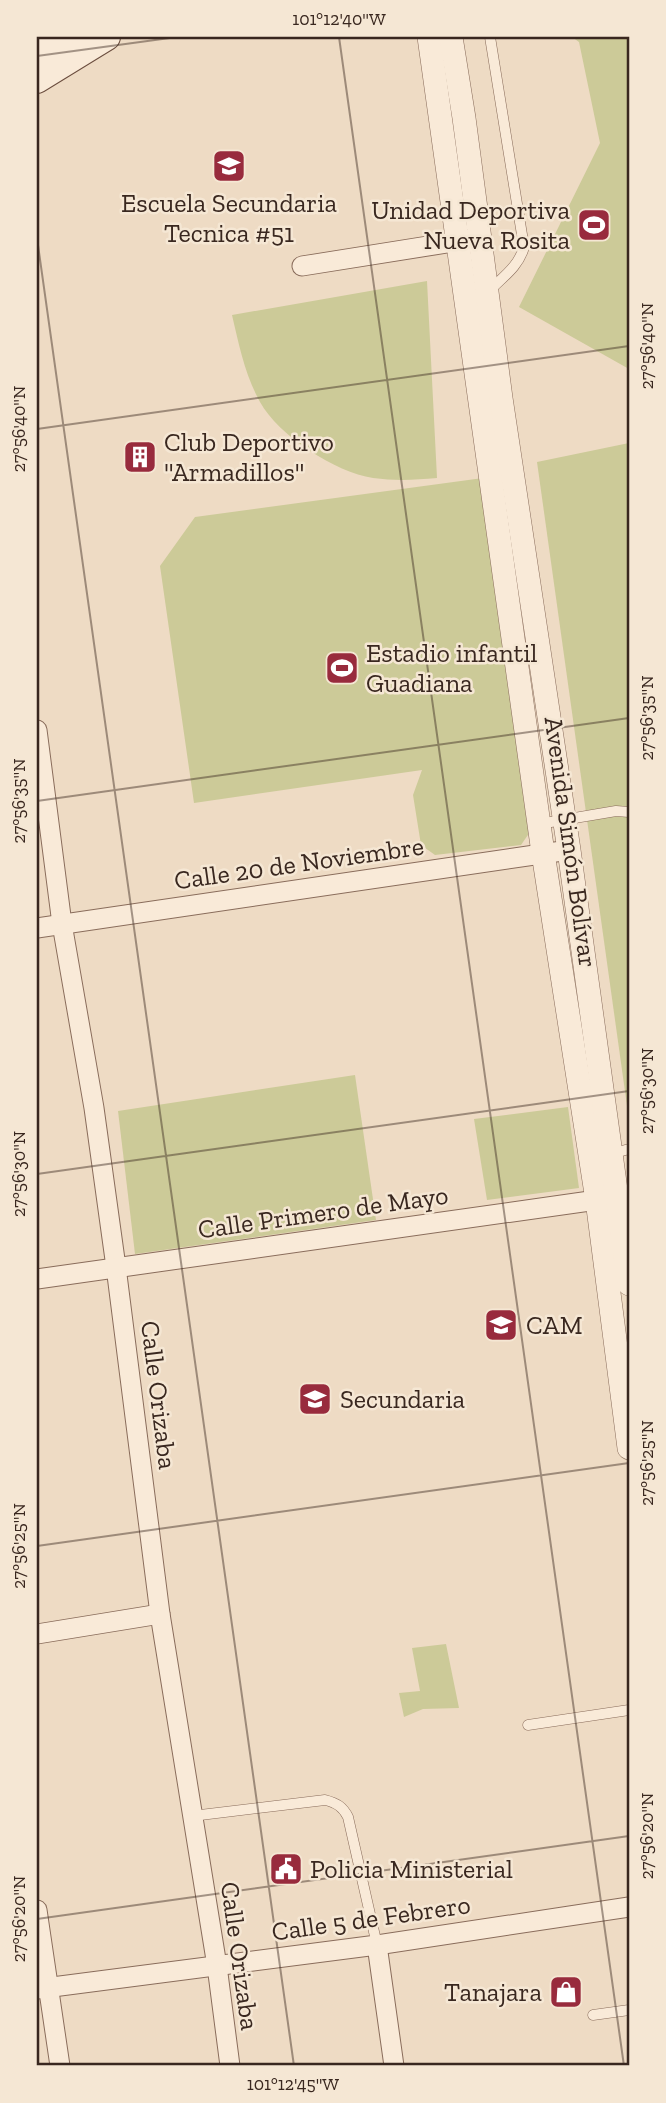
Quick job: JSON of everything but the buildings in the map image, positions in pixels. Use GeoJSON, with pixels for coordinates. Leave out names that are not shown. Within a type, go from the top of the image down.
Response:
{"type":"FeatureCollection","features":[{"type":"Feature","properties":{"kind":"main road"},"geometry":{"type":"LineString","coordinates":[[37,55],[67,37]]}},
{"type":"Feature","properties":{"kind":"main road"},"geometry":{"type":"LineString","coordinates":[[37,80],[107,37]]}},
{"type":"Feature","properties":{"kind":"street","name":"Avenida Simón Bolívar"},"geometry":{"type":"LineString","coordinates":[[429,37],[469,240],[487,293],[569,850],[610,1155],[607,1198],[629,1448]]}},
{"type":"Feature","properties":{"kind":"street","name":"Avenida Simón Bolívar"},"geometry":{"type":"LineString","coordinates":[[451,37],[469,240],[543,853],[610,1155]]}},
{"type":"Feature","properties":{"kind":"street"},"geometry":{"type":"LineString","coordinates":[[302,266],[469,240]]}},
{"type":"Feature","properties":{"kind":"street","name":"Calle Orizaba"},"geometry":{"type":"LineString","coordinates":[[37,730],[62,924],[94,1108],[160,1614],[218,1966],[230,2066]]}},
{"type":"Feature","properties":{"kind":"street","name":"Calle 20 de Noviembre"},"geometry":{"type":"LineString","coordinates":[[37,928],[569,850]]}},
{"type":"Feature","properties":{"kind":"street","name":"Avenida Simón Bolívar"},"geometry":{"type":"LineString","coordinates":[[607,1198],[629,1284]]}},
{"type":"Feature","properties":{"kind":"street","name":"Calle Primero de Mayo"},"geometry":{"type":"LineString","coordinates":[[37,1279],[607,1198]]}},
{"type":"Feature","properties":{"kind":"street"},"geometry":{"type":"LineString","coordinates":[[37,1633],[160,1614]]}},
{"type":"Feature","properties":{"kind":"street","name":"Calle 5 de Febrero"},"geometry":{"type":"LineString","coordinates":[[43,1988],[377,1945],[629,1907]]}},
{"type":"Feature","properties":{"kind":"street"},"geometry":{"type":"LineString","coordinates":[[37,1910],[43,1988],[60,2066]]}},
{"type":"Feature","properties":{"kind":"street"},"geometry":{"type":"LineString","coordinates":[[377,1945],[394,2066]]}},
{"type":"Feature","properties":{"kind":"lane"},"geometry":{"type":"LineString","coordinates":[[487,293],[516,265],[524,247],[490,37]]}},
{"type":"Feature","properties":{"kind":"lane"},"geometry":{"type":"LineString","coordinates":[[539,824],[616,811],[629,812]]}},
{"type":"Feature","properties":{"kind":"lane"},"geometry":{"type":"LineString","coordinates":[[528,1725],[629,1710]]}},
{"type":"Feature","properties":{"kind":"lane"},"geometry":{"type":"LineString","coordinates":[[192,1816],[325,1800],[344,1808],[377,1945]]}},
{"type":"Feature","properties":{"kind":"lane"},"geometry":{"type":"LineString","coordinates":[[593,2015],[629,2010]]}},
{"type":"Feature","properties":{"kind":"shaded area","name":"Unidad Deportiva Nueva Rosita"},"geometry":{"type":"Polygon","coordinates":[[[572,37],[629,37],[629,369],[519,307],[600,143],[579,42],[572,37]]]}},
{"type":"Feature","properties":{"kind":"shaded area"},"geometry":{"type":"Polygon","coordinates":[[[427,281],[437,478],[389,480],[358,474],[309,450],[280,427],[260,402],[250,381],[232,315],[427,281]]]}},
{"type":"Feature","properties":{"kind":"shaded area"},"geometry":{"type":"Polygon","coordinates":[[[629,443],[629,1120],[537,462],[629,443]]]}},
{"type":"Feature","properties":{"kind":"shaded area","name":"Estadio infantil Guadiana"},"geometry":{"type":"Polygon","coordinates":[[[483,478],[532,829],[521,845],[435,855],[421,845],[413,795],[422,770],[194,803],[160,566],[195,517],[483,478]]]}},
{"type":"Feature","properties":{"kind":"shaded area"},"geometry":{"type":"Polygon","coordinates":[[[355,1075],[376,1220],[135,1254],[118,1111],[355,1075]]]}},
{"type":"Feature","properties":{"kind":"shaded area"},"geometry":{"type":"Polygon","coordinates":[[[568,1107],[579,1188],[487,1200],[474,1119],[568,1107]]]}},
{"type":"Feature","properties":{"kind":"shaded area"},"geometry":{"type":"Polygon","coordinates":[[[446,1644],[459,1708],[423,1709],[404,1717],[399,1693],[420,1691],[412,1648],[446,1644]]]}},
{"type":"Feature","properties":{"kind":"place","name":"Escuela Secundaria Tecnica #51"},"geometry":{"type":"Point","coordinates":[229,166]}},
{"type":"Feature","properties":{"kind":"place","name":"Unidad Deportiva Nueva Rosita"},"geometry":{"type":"Point","coordinates":[594,225]}},
{"type":"Feature","properties":{"kind":"place","name":"Club Deportivo \"Armadillos\""},"geometry":{"type":"Point","coordinates":[140,457]}},
{"type":"Feature","properties":{"kind":"place","name":"Estadio infantil Guadiana"},"geometry":{"type":"Point","coordinates":[342,668]}},
{"type":"Feature","properties":{"kind":"place","name":"CAM"},"geometry":{"type":"Point","coordinates":[501,1325]}},
{"type":"Feature","properties":{"kind":"place","name":"Secundaria"},"geometry":{"type":"Point","coordinates":[315,1399]}},
{"type":"Feature","properties":{"kind":"place","name":"Policia Ministerial"},"geometry":{"type":"Point","coordinates":[286,1869]}},
{"type":"Feature","properties":{"kind":"place","name":"Tanajara"},"geometry":{"type":"Point","coordinates":[566,1992]}}]}
